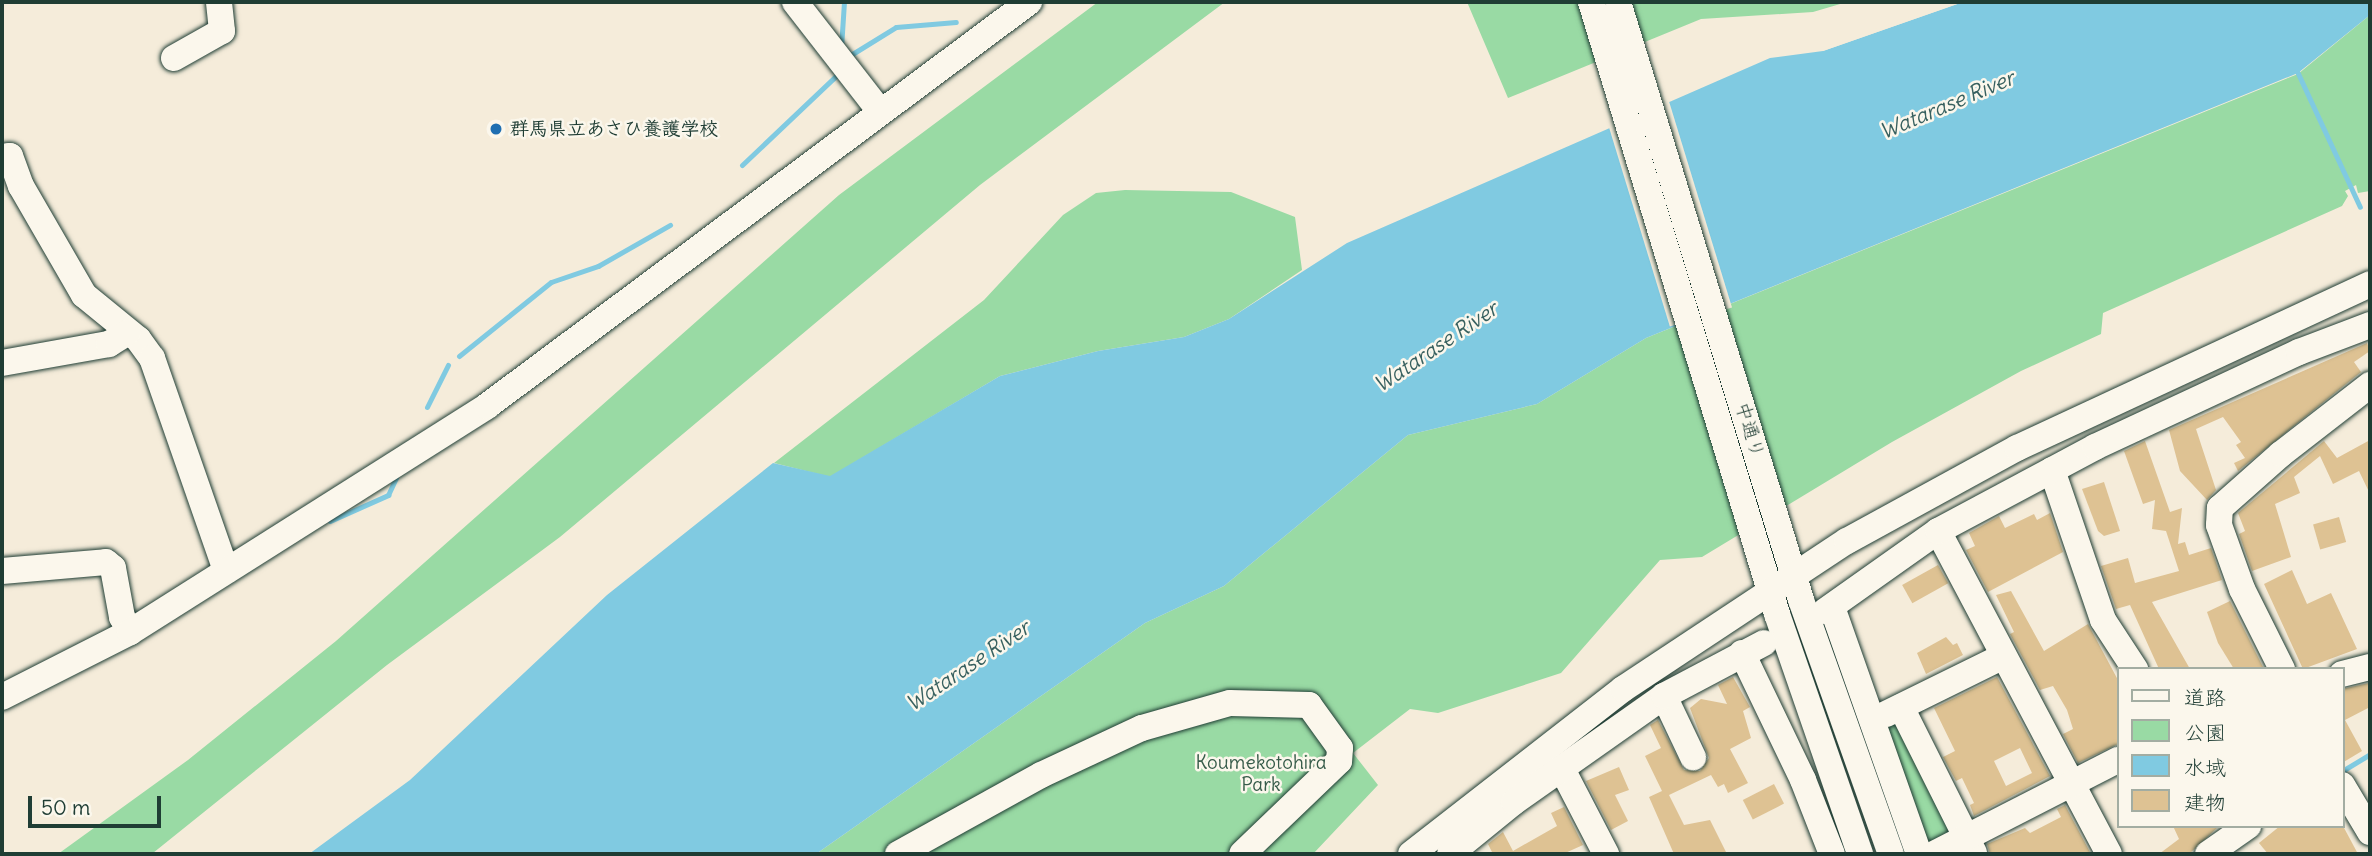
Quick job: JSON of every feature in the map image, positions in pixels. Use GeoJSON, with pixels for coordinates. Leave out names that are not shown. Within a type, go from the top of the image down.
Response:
{"type":"FeatureCollection","features":[{"type":"Feature","properties":{"kind":"street"},"geometry":{"type":"LineString","coordinates":[[174,58],[222,31],[219,2]]}},
{"type":"Feature","properties":{"kind":"street"},"geometry":{"type":"LineString","coordinates":[[794,2],[880,111]]}},
{"type":"Feature","properties":{"kind":"street"},"geometry":{"type":"LineString","coordinates":[[2,697],[130,632],[487,406],[1029,2]]}},
{"type":"Feature","properties":{"kind":"street","name":"中通り"},"geometry":{"type":"LineString","coordinates":[[1591,2],[1770,591],[1860,854]]}},
{"type":"Feature","properties":{"kind":"street","name":"中通り"},"geometry":{"type":"LineString","coordinates":[[1618,2],[1794,575],[1891,854]]}},
{"type":"Feature","properties":{"kind":"street"},"geometry":{"type":"LineString","coordinates":[[2,157],[10,156],[21,186],[84,295],[145,348],[155,367],[226,571]]}},
{"type":"Feature","properties":{"kind":"street"},"geometry":{"type":"LineString","coordinates":[[1410,854],[1576,722],[1794,575],[1892,515],[2017,448],[2370,285]]}},
{"type":"Feature","properties":{"kind":"street"},"geometry":{"type":"LineString","coordinates":[[1919,854],[1828,609],[1938,531],[2053,470],[2228,384],[2370,325]]}},
{"type":"Feature","properties":{"kind":"street"},"geometry":{"type":"LineString","coordinates":[[2,363],[109,344],[128,332]]}},
{"type":"Feature","properties":{"kind":"street"},"geometry":{"type":"LineString","coordinates":[[2281,667],[2255,619],[2217,518],[2227,501],[2370,385]]}},
{"type":"Feature","properties":{"kind":"street"},"geometry":{"type":"LineString","coordinates":[[2053,470],[2103,620],[2134,667]]}},
{"type":"Feature","properties":{"kind":"street"},"geometry":{"type":"LineString","coordinates":[[1938,531],[2109,854]]}},
{"type":"Feature","properties":{"kind":"street"},"geometry":{"type":"LineString","coordinates":[[2,571],[106,562],[113,568],[122,617],[130,632]]}},
{"type":"Feature","properties":{"kind":"street"},"geometry":{"type":"LineString","coordinates":[[1450,854],[1664,696],[1753,648],[1832,854]]}},
{"type":"Feature","properties":{"kind":"street"},"geometry":{"type":"LineString","coordinates":[[1869,722],[2004,656]]}},
{"type":"Feature","properties":{"kind":"street"},"geometry":{"type":"LineString","coordinates":[[2344,674],[2370,667]]}},
{"type":"Feature","properties":{"kind":"street"},"geometry":{"type":"LineString","coordinates":[[1664,696],[1693,757]]}},
{"type":"Feature","properties":{"kind":"street"},"geometry":{"type":"LineString","coordinates":[[898,854],[1041,775],[1142,728],[1230,704],[1309,705],[1340,748],[1339,761],[1242,854]]}},
{"type":"Feature","properties":{"kind":"street"},"geometry":{"type":"LineString","coordinates":[[1901,707],[1971,846]]}},
{"type":"Feature","properties":{"kind":"street"},"geometry":{"type":"LineString","coordinates":[[1934,854],[1971,846],[2116,761]]}},
{"type":"Feature","properties":{"kind":"street"},"geometry":{"type":"LineString","coordinates":[[1562,769],[1606,854]]}},
{"type":"Feature","properties":{"kind":"street"},"geometry":{"type":"LineString","coordinates":[[2344,788],[2370,832]]}},
{"type":"Feature","properties":{"kind":"street"},"geometry":{"type":"LineString","coordinates":[[2208,854],[2236,830]]}},
{"type":"Feature","properties":{"kind":"green space"},"geometry":{"type":"Polygon","coordinates":[[[1098,2],[1225,2],[980,185],[560,537],[387,665],[153,853],[58,854],[188,760],[336,641],[839,195],[1098,2]]]}},
{"type":"Feature","properties":{"kind":"green space"},"geometry":{"type":"Polygon","coordinates":[[[1467,2],[1847,2],[1813,12],[1701,19],[1508,98],[1467,2]]]}},
{"type":"Feature","properties":{"kind":"green space","name":"Koumekotohira Park"},"geometry":{"type":"Polygon","coordinates":[[[2370,15],[2370,191],[2358,193],[2356,185],[2345,191],[2348,196],[2342,206],[2103,313],[2101,334],[2021,371],[1892,442],[1702,557],[1660,560],[1561,673],[1438,713],[1410,709],[1353,753],[1378,785],[1313,854],[816,854],[1145,623],[1224,586],[1408,435],[1537,404],[1646,338],[2298,74],[2370,15]]]}},
{"type":"Feature","properties":{"kind":"green space"},"geometry":{"type":"Polygon","coordinates":[[[1125,190],[1231,192],[1295,217],[1302,270],[1229,319],[1184,337],[1098,351],[1000,376],[830,477],[774,463],[984,300],[1063,215],[1096,193],[1125,190]]]}},
{"type":"Feature","properties":{"kind":"green space"},"geometry":{"type":"Polygon","coordinates":[[[1896,718],[1956,829],[1931,850],[1882,725],[1896,718]]]}},
{"type":"Feature","properties":{"kind":"water","name":"Watarase River"},"geometry":{"type":"Polygon","coordinates":[[[1963,2],[2370,2],[2370,15],[2298,73],[1646,338],[1537,404],[1408,435],[1224,586],[1145,623],[816,854],[309,854],[410,780],[607,595],[773,463],[830,476],[1000,376],[1098,351],[1184,337],[1229,319],[1347,243],[1770,58],[1823,51],[1963,2]]]}},
{"type":"Feature","properties":{"kind":"pier"},"geometry":{"type":"Polygon","coordinates":[[[1952,2],[1963,2],[1823,51],[1822,47],[1952,2]]]}},
{"type":"Feature","properties":{"kind":"pier"},"geometry":{"type":"Polygon","coordinates":[[[1668,98],[1732,307],[1670,326],[1606,117],[1668,98]]]}},
{"type":"Feature","properties":{"kind":"building"},"geometry":{"type":"Polygon","coordinates":[[[2367,343],[2370,351],[2354,362],[2361,372],[2238,471],[2234,463],[2245,458],[2236,445],[2241,442],[2223,417],[2196,429],[2216,490],[2207,500],[2180,471],[2169,430],[2367,343]]]}},
{"type":"Feature","properties":{"kind":"building"},"geometry":{"type":"Polygon","coordinates":[[[2370,440],[2370,494],[2359,471],[2333,484],[2320,456],[2294,477],[2300,493],[2275,504],[2291,557],[2252,571],[2239,534],[2245,531],[2238,513],[2324,441],[2337,458],[2370,440]]]}},
{"type":"Feature","properties":{"kind":"building"},"geometry":{"type":"Polygon","coordinates":[[[2145,441],[2170,512],[2182,508],[2178,544],[2185,542],[2189,555],[2211,548],[2222,580],[2152,602],[2189,667],[2158,667],[2130,605],[2116,609],[2101,566],[2128,558],[2135,583],[2179,571],[2166,531],[2152,529],[2155,500],[2143,504],[2124,451],[2145,441]]]}},
{"type":"Feature","properties":{"kind":"building"},"geometry":{"type":"Polygon","coordinates":[[[2104,482],[2120,531],[2104,536],[2098,531],[2082,489],[2104,482]]]}},
{"type":"Feature","properties":{"kind":"building"},"geometry":{"type":"Polygon","coordinates":[[[2050,513],[2063,552],[1988,592],[1966,550],[1975,546],[1969,533],[1999,516],[2005,528],[2034,514],[2037,520],[2050,513]]]}},
{"type":"Feature","properties":{"kind":"building"},"geometry":{"type":"Polygon","coordinates":[[[2339,517],[2346,542],[2320,549],[2313,524],[2339,517]]]}},
{"type":"Feature","properties":{"kind":"building"},"geometry":{"type":"Polygon","coordinates":[[[1938,565],[1948,583],[1912,603],[1902,585],[1938,565]]]}},
{"type":"Feature","properties":{"kind":"building"},"geometry":{"type":"Polygon","coordinates":[[[2292,570],[2307,604],[2331,593],[2357,649],[2302,667],[2264,584],[2292,570]]]}},
{"type":"Feature","properties":{"kind":"building"},"geometry":{"type":"Polygon","coordinates":[[[2011,591],[2044,651],[2088,624],[2116,676],[2116,745],[2078,763],[2063,734],[2073,729],[2067,710],[2053,686],[2040,690],[2010,634],[2014,632],[1996,595],[2011,591]]]}},
{"type":"Feature","properties":{"kind":"building"},"geometry":{"type":"Polygon","coordinates":[[[2230,601],[2263,667],[2233,667],[2218,643],[2207,612],[2230,601]]]}},
{"type":"Feature","properties":{"kind":"building"},"geometry":{"type":"Polygon","coordinates":[[[1946,637],[1953,645],[1957,643],[1963,655],[1926,674],[1917,653],[1946,637]]]}},
{"type":"Feature","properties":{"kind":"building"},"geometry":{"type":"Polygon","coordinates":[[[1733,677],[1750,707],[1743,711],[1751,738],[1730,749],[1748,783],[1728,793],[1724,784],[1718,787],[1711,775],[1669,795],[1684,825],[1710,820],[1727,854],[1674,854],[1649,797],[1662,791],[1645,756],[1661,748],[1650,725],[1658,720],[1684,770],[1700,771],[1709,758],[1690,708],[1701,699],[1727,704],[1718,685],[1733,677]]]}},
{"type":"Feature","properties":{"kind":"building"},"geometry":{"type":"Polygon","coordinates":[[[1997,677],[2050,776],[1974,816],[1970,805],[1974,803],[1962,778],[1956,781],[1943,757],[1955,751],[1934,708],[1997,677]],[[2020,748],[1994,761],[2006,786],[2032,773],[2020,748]]]}},
{"type":"Feature","properties":{"kind":"building"},"geometry":{"type":"Polygon","coordinates":[[[2369,683],[2370,707],[2345,720],[2362,751],[2344,762],[2344,689],[2369,683]]]}},
{"type":"Feature","properties":{"kind":"building"},"geometry":{"type":"Polygon","coordinates":[[[1619,767],[1629,790],[1615,795],[1628,821],[1611,830],[1586,781],[1619,767]]]}},
{"type":"Feature","properties":{"kind":"building"},"geometry":{"type":"Polygon","coordinates":[[[1774,784],[1784,804],[1753,819],[1743,800],[1774,784]]]}},
{"type":"Feature","properties":{"kind":"building"},"geometry":{"type":"Polygon","coordinates":[[[2065,805],[2091,854],[1990,854],[1987,844],[2025,828],[2030,833],[2061,817],[2057,809],[2065,805]]]}},
{"type":"Feature","properties":{"kind":"building"},"geometry":{"type":"Polygon","coordinates":[[[1564,807],[1583,845],[1563,854],[1493,854],[1488,844],[1503,832],[1513,851],[1557,826],[1551,813],[1564,807]]]}},
{"type":"Feature","properties":{"kind":"building"},"geometry":{"type":"Polygon","coordinates":[[[2174,828],[2217,828],[2189,854],[2159,854],[2179,839],[2174,828]]]}},
{"type":"Feature","properties":{"kind":"building"},"geometry":{"type":"Polygon","coordinates":[[[2278,828],[2344,828],[2358,854],[2268,854],[2259,843],[2278,828]]]}},
{"type":"Feature","properties":{"kind":"waterway"},"geometry":{"type":"LineString","coordinates":[[841,48],[844,2]]}},
{"type":"Feature","properties":{"kind":"waterway"},"geometry":{"type":"LineString","coordinates":[[849,56],[896,27],[956,22]]}},
{"type":"Feature","properties":{"kind":"waterway"},"geometry":{"type":"LineString","coordinates":[[2295,67],[2360,207]]}},
{"type":"Feature","properties":{"kind":"waterway"},"geometry":{"type":"LineString","coordinates":[[742,165],[837,75]]}},
{"type":"Feature","properties":{"kind":"waterway"},"geometry":{"type":"LineString","coordinates":[[459,356],[551,282],[598,266],[670,225]]}},
{"type":"Feature","properties":{"kind":"waterway"},"geometry":{"type":"LineString","coordinates":[[427,407],[448,365]]}},
{"type":"Feature","properties":{"kind":"waterway"},"geometry":{"type":"LineString","coordinates":[[330,521],[388,495],[396,478]]}},
{"type":"Feature","properties":{"kind":"waterway"},"geometry":{"type":"LineString","coordinates":[[2344,770],[2370,754]]}},
{"type":"Feature","properties":{"kind":"place","name":"群馬県立あさひ養護学校"},"geometry":{"type":"Point","coordinates":[496,129]}}]}
